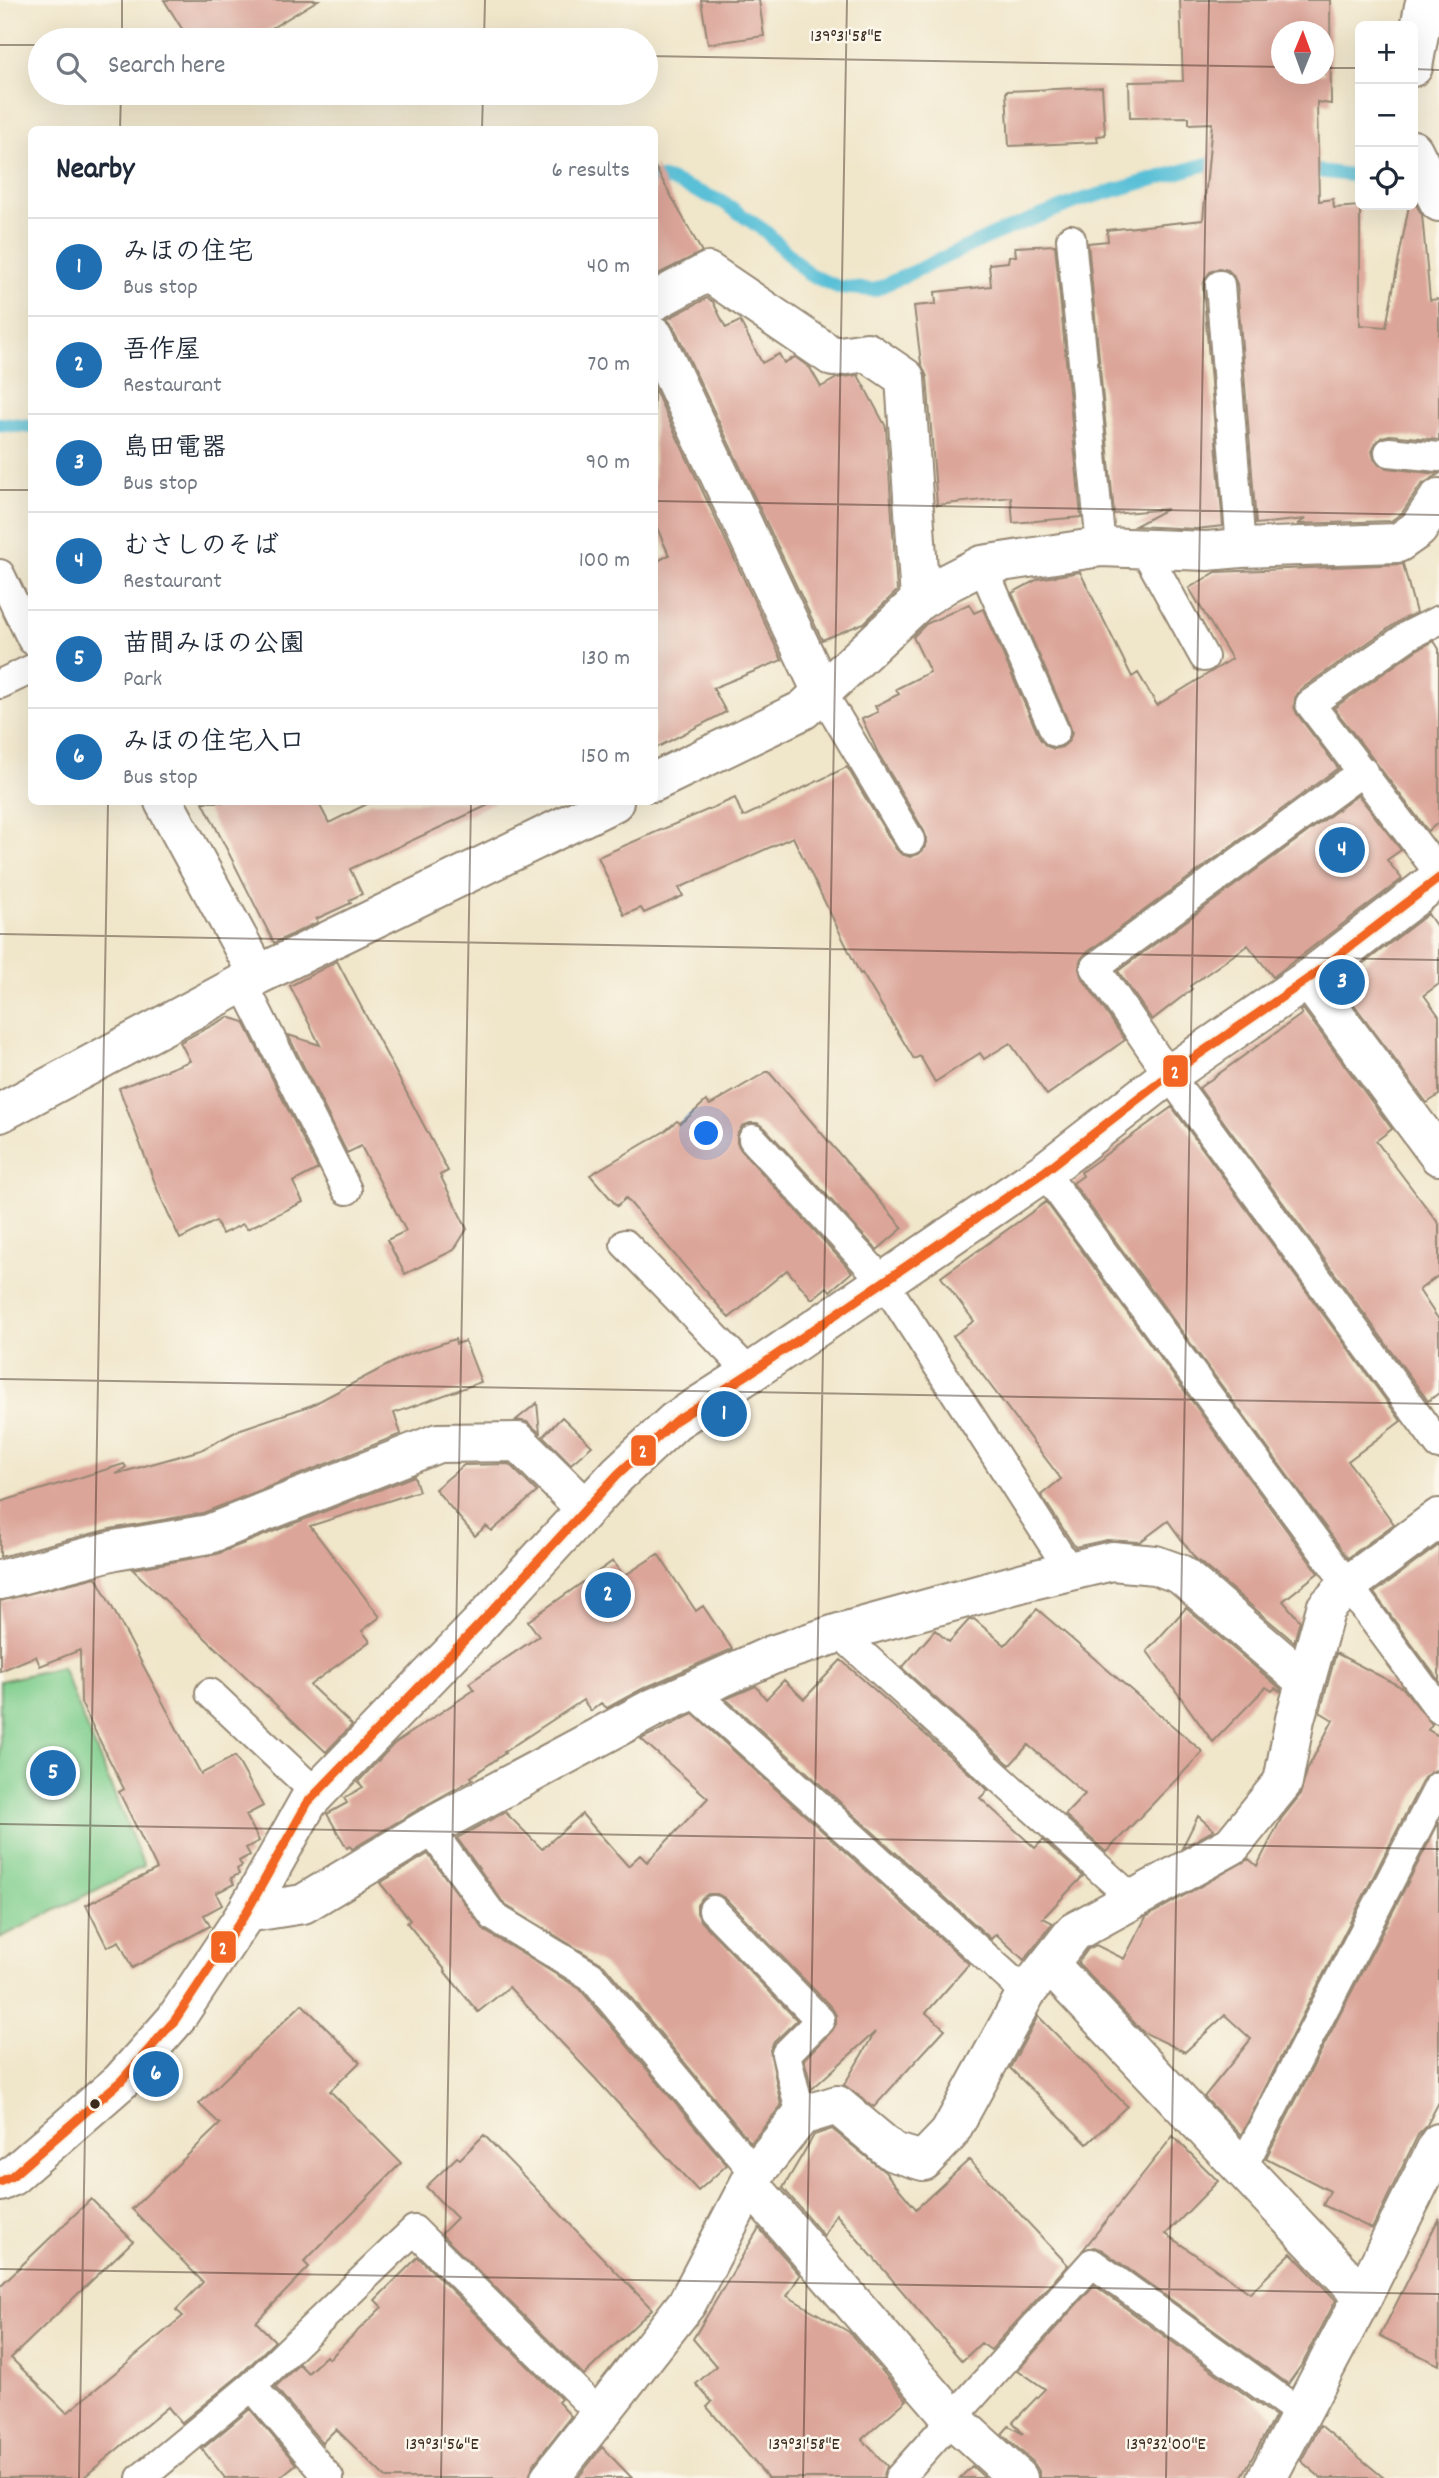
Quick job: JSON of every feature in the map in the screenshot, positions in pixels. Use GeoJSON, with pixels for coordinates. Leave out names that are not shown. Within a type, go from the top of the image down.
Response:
{"type":"FeatureCollection","features":[{"type":"Feature","properties":{"kind":"street"},"geometry":{"type":"LineString","coordinates":[[1418,33],[1422,6]]}},
{"type":"Feature","properties":{"kind":"street"},"geometry":{"type":"LineString","coordinates":[[1418,160],[1439,202]]}},
{"type":"Feature","properties":{"kind":"street"},"geometry":{"type":"LineString","coordinates":[[658,299],[708,272],[834,357],[867,352],[905,377],[920,600]]}},
{"type":"Feature","properties":{"kind":"street"},"geometry":{"type":"LineString","coordinates":[[658,344],[822,692]]}},
{"type":"Feature","properties":{"kind":"street"},"geometry":{"type":"LineString","coordinates":[[658,780],[803,710],[920,600],[982,565],[1101,547],[1208,551],[1398,543],[1418,529],[1439,498]]}},
{"type":"Feature","properties":{"kind":"street"},"geometry":{"type":"LineString","coordinates":[[165,805],[251,979]]}},
{"type":"Feature","properties":{"kind":"street"},"geometry":{"type":"LineString","coordinates":[[0,1113],[251,979],[608,805]]}},
{"type":"Feature","properties":{"kind":"street"},"geometry":{"type":"LineString","coordinates":[[0,2182],[12,2176],[121,2081],[175,2020],[246,1913],[308,1802],[478,1626],[586,1509],[675,1421],[750,1373],[1044,1172],[1169,1075],[1308,979],[1439,878]]}},
{"type":"Feature","properties":{"kind":"street"},"geometry":{"type":"LineString","coordinates":[[1308,979],[1439,1156]]}},
{"type":"Feature","properties":{"kind":"street"},"geometry":{"type":"LineString","coordinates":[[0,1580],[115,1550],[209,1534],[438,1443],[518,1442],[586,1509]]}},
{"type":"Feature","properties":{"kind":"street"},"geometry":{"type":"LineString","coordinates":[[550,2478],[687,2303],[753,2178],[802,2116],[837,2105],[893,2152],[923,2161],[949,2134],[1038,1979],[1074,1932],[1232,1845],[1283,1782],[1304,1680],[1326,1608],[1348,1585],[1439,1518]]}},
{"type":"Feature","properties":{"kind":"street"},"geometry":{"type":"LineString","coordinates":[[246,1913],[303,1904],[429,1828],[652,1709],[772,1655],[839,1633],[1112,1561],[1154,1564],[1180,1574],[1304,1680]]}},
{"type":"Feature","properties":{"kind":"street"},"geometry":{"type":"LineString","coordinates":[[1038,1979],[1242,2168],[1363,2296]]}},
{"type":"Feature","properties":{"kind":"street"},"geometry":{"type":"LineString","coordinates":[[1278,2474],[1300,2413],[1363,2296],[1439,2143]]}},
{"type":"Feature","properties":{"kind":"street"},"geometry":{"type":"LineString","coordinates":[[753,2178],[953,2418],[1018,2478]]}},
{"type":"Feature","properties":{"kind":"lane"},"geometry":{"type":"LineString","coordinates":[[1072,239],[1101,547]]}},
{"type":"Feature","properties":{"kind":"lane"},"geometry":{"type":"LineString","coordinates":[[1220,285],[1241,548]]}},
{"type":"Feature","properties":{"kind":"lane"},"geometry":{"type":"LineString","coordinates":[[1389,452],[1439,457]]}},
{"type":"Feature","properties":{"kind":"lane"},"geometry":{"type":"LineString","coordinates":[[1145,550],[1204,657]]}},
{"type":"Feature","properties":{"kind":"lane"},"geometry":{"type":"LineString","coordinates":[[982,565],[1055,732]]}},
{"type":"Feature","properties":{"kind":"lane"},"geometry":{"type":"LineString","coordinates":[[0,574],[28,632]]}},
{"type":"Feature","properties":{"kind":"lane"},"geometry":{"type":"LineString","coordinates":[[1439,620],[1409,635],[1310,704],[1439,873]]}},
{"type":"Feature","properties":{"kind":"lane"},"geometry":{"type":"LineString","coordinates":[[0,684],[28,671]]}},
{"type":"Feature","properties":{"kind":"lane"},"geometry":{"type":"LineString","coordinates":[[822,692],[910,840]]}},
{"type":"Feature","properties":{"kind":"lane"},"geometry":{"type":"LineString","coordinates":[[1363,771],[1095,967],[1169,1075],[1439,1445]]}},
{"type":"Feature","properties":{"kind":"lane"},"geometry":{"type":"LineString","coordinates":[[251,979],[347,1190]]}},
{"type":"Feature","properties":{"kind":"lane"},"geometry":{"type":"LineString","coordinates":[[753,1139],[884,1282],[1070,1571]]}},
{"type":"Feature","properties":{"kind":"lane"},"geometry":{"type":"LineString","coordinates":[[1044,1172],[1439,1709]]}},
{"type":"Feature","properties":{"kind":"lane"},"geometry":{"type":"LineString","coordinates":[[625,1244],[750,1373]]}},
{"type":"Feature","properties":{"kind":"lane"},"geometry":{"type":"LineString","coordinates":[[839,1633],[1134,1900]]}},
{"type":"Feature","properties":{"kind":"lane"},"geometry":{"type":"LineString","coordinates":[[692,1691],[1038,1979]]}},
{"type":"Feature","properties":{"kind":"lane"},"geometry":{"type":"LineString","coordinates":[[210,1693],[316,1793]]}},
{"type":"Feature","properties":{"kind":"lane"},"geometry":{"type":"LineString","coordinates":[[1242,2168],[1439,1787]]}},
{"type":"Feature","properties":{"kind":"lane"},"geometry":{"type":"LineString","coordinates":[[429,1828],[494,1917],[591,1976],[753,2178]]}},
{"type":"Feature","properties":{"kind":"lane"},"geometry":{"type":"LineString","coordinates":[[713,1910],[820,2020],[786,2054],[802,2116]]}},
{"type":"Feature","properties":{"kind":"lane"},"geometry":{"type":"LineString","coordinates":[[141,2478],[253,2386],[414,2230],[601,2415]]}},
{"type":"Feature","properties":{"kind":"lane"},"geometry":{"type":"LineString","coordinates":[[899,2478],[1092,2263],[1300,2413]]}},
{"type":"Feature","properties":{"kind":"lane"},"geometry":{"type":"LineString","coordinates":[[253,2386],[329,2478]]}},
{"type":"Feature","properties":{"kind":"green space"},"geometry":{"type":"Polygon","coordinates":[[[62,1667],[144,1866],[0,1938],[0,1681],[62,1667]]]}},
{"type":"Feature","properties":{"kind":"building"},"geometry":{"type":"Polygon","coordinates":[[[164,0],[318,0],[272,28],[182,28],[164,0]]]}},
{"type":"Feature","properties":{"kind":"building"},"geometry":{"type":"Polygon","coordinates":[[[701,0],[759,0],[764,36],[708,44],[701,0]]]}},
{"type":"Feature","properties":{"kind":"building"},"geometry":{"type":"Polygon","coordinates":[[[1180,0],[1330,0],[1330,21],[1271,21],[1271,84],[1331,84],[1331,104],[1317,102],[1319,201],[1333,199],[1334,208],[1355,206],[1355,210],[1360,210],[1360,325],[1386,327],[1408,210],[1418,208],[1422,215],[1430,300],[1439,299],[1439,440],[1390,435],[1376,442],[1372,451],[1379,465],[1387,468],[1439,474],[1421,485],[1402,513],[1391,521],[1297,524],[1306,519],[1256,524],[1237,284],[1228,270],[1219,268],[1210,272],[1203,286],[1223,526],[1196,529],[1135,526],[1167,509],[1114,514],[1088,243],[1108,241],[1107,230],[1203,220],[1212,123],[1189,124],[1189,117],[1130,118],[1129,82],[1183,81],[1180,0]]]}},
{"type":"Feature","properties":{"kind":"building"},"geometry":{"type":"Polygon","coordinates":[[[1102,87],[1105,135],[1097,136],[1098,142],[1009,146],[1006,91],[1102,87]]]}},
{"type":"Feature","properties":{"kind":"building"},"geometry":{"type":"Polygon","coordinates":[[[658,172],[702,252],[658,274],[658,172]]]}},
{"type":"Feature","properties":{"kind":"building"},"geometry":{"type":"Polygon","coordinates":[[[1055,245],[1081,517],[1013,523],[1011,497],[937,505],[927,377],[921,363],[914,306],[936,304],[935,292],[991,286],[989,264],[1008,262],[1009,256],[1016,256],[1015,247],[1055,245]]]}},
{"type":"Feature","properties":{"kind":"building"},"geometry":{"type":"Polygon","coordinates":[[[707,298],[713,302],[726,328],[740,321],[762,363],[779,354],[784,363],[795,357],[810,368],[821,387],[837,378],[858,375],[886,427],[897,591],[864,623],[822,640],[674,327],[667,319],[707,298]]]}},
{"type":"Feature","properties":{"kind":"building"},"geometry":{"type":"Polygon","coordinates":[[[658,396],[782,660],[713,688],[726,712],[658,747],[658,561],[669,555],[658,530],[658,396]]]}},
{"type":"Feature","properties":{"kind":"building"},"geometry":{"type":"Polygon","coordinates":[[[1403,564],[1416,613],[1399,621],[1300,690],[1295,698],[1294,707],[1297,714],[1338,768],[1085,954],[1080,961],[1081,976],[1125,1040],[1047,1095],[1010,1043],[984,1059],[980,1053],[935,1082],[920,1056],[914,1059],[862,973],[860,974],[793,837],[679,888],[683,896],[644,913],[641,908],[624,915],[598,857],[735,798],[743,817],[847,767],[896,849],[910,857],[919,854],[927,840],[924,831],[878,753],[862,719],[878,712],[875,706],[899,694],[896,689],[930,672],[913,637],[926,624],[969,604],[974,613],[983,609],[1040,739],[1046,746],[1054,749],[1069,741],[1072,733],[1012,593],[1038,579],[1080,572],[1132,677],[1138,673],[1157,705],[1232,659],[1189,588],[1216,572],[1403,564]]]}},
{"type":"Feature","properties":{"kind":"building"},"geometry":{"type":"Polygon","coordinates":[[[1434,641],[1439,649],[1439,822],[1428,831],[1334,708],[1418,649],[1434,641]]]}},
{"type":"Feature","properties":{"kind":"building"},"geometry":{"type":"Polygon","coordinates":[[[1358,795],[1401,850],[1387,860],[1402,879],[1273,977],[1248,945],[1190,986],[1192,989],[1152,1020],[1118,971],[1358,795]]]}},
{"type":"Feature","properties":{"kind":"building"},"geometry":{"type":"Polygon","coordinates":[[[205,805],[320,805],[329,823],[365,805],[489,805],[350,869],[362,894],[349,900],[351,903],[316,919],[318,922],[274,943],[205,805]]]}},
{"type":"Feature","properties":{"kind":"building"},"geometry":{"type":"Polygon","coordinates":[[[1428,914],[1439,930],[1439,984],[1424,995],[1439,1016],[1439,1095],[1427,1103],[1338,983],[1428,914]]]}},
{"type":"Feature","properties":{"kind":"building"},"geometry":{"type":"Polygon","coordinates":[[[337,961],[448,1171],[440,1175],[467,1229],[454,1250],[405,1274],[387,1240],[406,1231],[361,1146],[347,1153],[288,1035],[320,1045],[290,986],[337,961]]]}},
{"type":"Feature","properties":{"kind":"building"},"geometry":{"type":"Polygon","coordinates":[[[1303,1009],[1392,1129],[1376,1141],[1439,1224],[1439,1275],[1419,1290],[1439,1320],[1439,1393],[1428,1401],[1199,1088],[1302,1014],[1300,1011],[1303,1009]]]}},
{"type":"Feature","properties":{"kind":"building"},"geometry":{"type":"Polygon","coordinates":[[[228,1017],[244,1022],[318,1169],[293,1182],[303,1202],[247,1229],[243,1224],[222,1234],[216,1221],[180,1239],[158,1191],[119,1088],[190,1061],[180,1042],[228,1017]]]}},
{"type":"Feature","properties":{"kind":"building"},"geometry":{"type":"Polygon","coordinates":[[[768,1071],[903,1228],[877,1250],[765,1128],[757,1123],[742,1126],[737,1135],[741,1150],[852,1272],[830,1291],[827,1287],[812,1299],[787,1270],[729,1318],[626,1198],[617,1206],[590,1175],[665,1131],[677,1121],[680,1123],[706,1101],[710,1105],[768,1071]]]}},
{"type":"Feature","properties":{"kind":"building"},"geometry":{"type":"Polygon","coordinates":[[[1172,1107],[1401,1421],[1348,1461],[1394,1524],[1348,1558],[1073,1183],[1083,1176],[1081,1172],[1172,1107]]]}},
{"type":"Feature","properties":{"kind":"building"},"geometry":{"type":"Polygon","coordinates":[[[1046,1202],[1318,1573],[1283,1601],[1300,1621],[1294,1642],[1195,1558],[1168,1521],[1140,1542],[1107,1540],[1075,1547],[1041,1495],[1061,1479],[953,1336],[974,1321],[941,1277],[1046,1202]]]}},
{"type":"Feature","properties":{"kind":"building"},"geometry":{"type":"Polygon","coordinates":[[[455,1339],[456,1344],[465,1341],[481,1382],[394,1413],[401,1434],[203,1513],[110,1529],[0,1557],[0,1502],[124,1464],[126,1467],[116,1474],[201,1450],[241,1429],[312,1405],[405,1356],[455,1339]]]}},
{"type":"Feature","properties":{"kind":"building"},"geometry":{"type":"Polygon","coordinates":[[[537,1403],[540,1433],[527,1422],[516,1420],[537,1403]]]}},
{"type":"Feature","properties":{"kind":"building"},"geometry":{"type":"Polygon","coordinates":[[[562,1417],[592,1446],[571,1464],[543,1436],[562,1417]]]}},
{"type":"Feature","properties":{"kind":"building"},"geometry":{"type":"Polygon","coordinates":[[[509,1464],[537,1492],[492,1531],[486,1526],[475,1536],[435,1489],[464,1465],[509,1464]]]}},
{"type":"Feature","properties":{"kind":"building"},"geometry":{"type":"Polygon","coordinates":[[[414,1476],[419,1491],[310,1526],[380,1617],[362,1631],[370,1641],[310,1685],[352,1725],[326,1752],[132,1569],[217,1554],[414,1476]]]}},
{"type":"Feature","properties":{"kind":"building"},"geometry":{"type":"Polygon","coordinates":[[[1439,1545],[1439,1681],[1374,1593],[1439,1545]]]}},
{"type":"Feature","properties":{"kind":"building"},"geometry":{"type":"Polygon","coordinates":[[[658,1554],[696,1611],[703,1606],[732,1649],[642,1689],[607,1708],[601,1703],[591,1711],[583,1700],[504,1752],[471,1777],[473,1779],[352,1849],[350,1846],[347,1848],[327,1814],[347,1803],[344,1798],[363,1787],[358,1782],[394,1744],[474,1690],[469,1683],[539,1636],[528,1621],[613,1561],[624,1576],[658,1554]]]}},
{"type":"Feature","properties":{"kind":"building"},"geometry":{"type":"Polygon","coordinates":[[[96,1577],[201,1774],[235,1756],[263,1806],[246,1815],[259,1841],[246,1848],[250,1855],[239,1861],[242,1866],[237,1869],[239,1874],[231,1878],[234,1884],[216,1893],[222,1905],[204,1915],[210,1926],[132,1968],[119,1941],[107,1947],[86,1905],[157,1869],[119,1792],[124,1789],[81,1703],[80,1650],[40,1666],[36,1656],[0,1671],[0,1601],[96,1577]]]}},
{"type":"Feature","properties":{"kind":"building"},"geometry":{"type":"Polygon","coordinates":[[[1186,1608],[1281,1689],[1280,1691],[1275,1688],[1272,1691],[1266,1687],[1213,1742],[1147,1651],[1186,1608]]]}},
{"type":"Feature","properties":{"kind":"building"},"geometry":{"type":"Polygon","coordinates":[[[1037,1609],[1203,1752],[1106,1852],[1065,1815],[1085,1794],[1028,1745],[1010,1765],[902,1668],[935,1630],[949,1642],[969,1620],[974,1619],[1005,1645],[1037,1609]]]}},
{"type":"Feature","properties":{"kind":"building"},"geometry":{"type":"Polygon","coordinates":[[[1336,1653],[1403,1688],[1432,1724],[1428,1730],[1439,1736],[1439,1769],[1424,1778],[1241,2135],[1204,2097],[1251,2039],[1225,2015],[1185,2052],[1143,2032],[1078,1963],[1088,1949],[1096,1945],[1124,1959],[1146,1917],[1249,1859],[1257,1866],[1281,1819],[1300,1795],[1308,1768],[1333,1720],[1320,1712],[1336,1653]]]}},
{"type":"Feature","properties":{"kind":"building"},"geometry":{"type":"Polygon","coordinates":[[[841,1660],[988,1790],[980,1798],[1035,1848],[1043,1840],[1083,1876],[1043,1918],[1053,1923],[1024,1960],[996,1934],[991,1939],[726,1699],[756,1686],[766,1699],[784,1680],[804,1699],[841,1660]]]}},
{"type":"Feature","properties":{"kind":"building"},"geometry":{"type":"Polygon","coordinates":[[[693,1714],[969,1964],[926,2013],[945,2029],[874,2107],[844,2085],[875,2032],[812,2089],[804,2059],[836,2024],[836,2015],[832,2008],[725,1898],[708,1894],[702,1898],[697,1905],[701,1921],[797,2020],[774,2042],[770,2050],[781,2106],[751,2143],[604,1965],[505,1905],[457,1838],[505,1812],[542,1849],[582,1814],[628,1866],[640,1855],[647,1862],[708,1798],[641,1739],[693,1714]]]}},
{"type":"Feature","properties":{"kind":"building"},"geometry":{"type":"Polygon","coordinates":[[[1198,1816],[1214,1830],[1182,1848],[1198,1816]]]}},
{"type":"Feature","properties":{"kind":"building"},"geometry":{"type":"Polygon","coordinates":[[[1439,1822],[1439,2102],[1427,2125],[1419,2133],[1372,2229],[1323,2205],[1330,2191],[1266,2158],[1439,1822]]]}},
{"type":"Feature","properties":{"kind":"building"},"geometry":{"type":"Polygon","coordinates":[[[428,1854],[485,1931],[580,1989],[727,2165],[698,2191],[509,1987],[478,2012],[445,1972],[407,1923],[410,1920],[380,1883],[428,1854]]]}},
{"type":"Feature","properties":{"kind":"building"},"geometry":{"type":"Polygon","coordinates":[[[302,2004],[360,2062],[330,2091],[401,2163],[304,2262],[309,2267],[256,2322],[275,2341],[241,2374],[181,2423],[168,2407],[83,2478],[0,2478],[0,2286],[91,2199],[133,2241],[11,2358],[67,2413],[183,2316],[176,2310],[203,2282],[132,2209],[220,2124],[199,2104],[302,2004]]]}},
{"type":"Feature","properties":{"kind":"building"},"geometry":{"type":"Polygon","coordinates":[[[1038,2016],[1127,2106],[1087,2144],[1010,2068],[1038,2016]]]}},
{"type":"Feature","properties":{"kind":"building"},"geometry":{"type":"Polygon","coordinates":[[[832,2129],[885,2172],[916,2209],[969,2160],[1068,2265],[991,2350],[981,2343],[962,2361],[836,2214],[824,2236],[783,2188],[814,2135],[832,2129]]]}},
{"type":"Feature","properties":{"kind":"building"},"geometry":{"type":"Polygon","coordinates":[[[484,2135],[652,2309],[584,2375],[441,2234],[457,2218],[426,2187],[484,2135]]]}},
{"type":"Feature","properties":{"kind":"building"},"geometry":{"type":"Polygon","coordinates":[[[1173,2136],[1218,2181],[1166,2234],[1250,2293],[1291,2253],[1336,2300],[1303,2363],[1288,2384],[1102,2250],[1094,2247],[1083,2250],[1173,2136]]]}},
{"type":"Feature","properties":{"kind":"building"},"geometry":{"type":"Polygon","coordinates":[[[1439,2218],[1439,2365],[1380,2336],[1439,2218]]]}},
{"type":"Feature","properties":{"kind":"building"},"geometry":{"type":"Polygon","coordinates":[[[759,2228],[800,2275],[787,2296],[849,2332],[907,2400],[862,2439],[887,2466],[883,2478],[768,2478],[707,2407],[712,2402],[696,2384],[716,2366],[693,2339],[759,2228]]]}},
{"type":"Feature","properties":{"kind":"building"},"geometry":{"type":"Polygon","coordinates":[[[418,2257],[561,2399],[558,2402],[571,2416],[533,2465],[529,2478],[386,2478],[336,2429],[322,2443],[275,2387],[299,2364],[308,2373],[326,2356],[329,2359],[382,2307],[375,2300],[418,2257]]]}},
{"type":"Feature","properties":{"kind":"building"},"geometry":{"type":"Polygon","coordinates":[[[1094,2285],[1275,2416],[1241,2478],[1039,2478],[1039,2471],[1033,2462],[1002,2434],[1009,2426],[1023,2434],[1013,2422],[1045,2389],[1018,2370],[1094,2285]]]}},
{"type":"Feature","properties":{"kind":"building"},"geometry":{"type":"Polygon","coordinates":[[[250,2409],[296,2464],[279,2478],[225,2478],[202,2449],[250,2409]]]}},
{"type":"Feature","properties":{"kind":"building"},"geometry":{"type":"Polygon","coordinates":[[[1320,2425],[1384,2478],[1321,2478],[1301,2461],[1320,2425]]]}},
{"type":"Feature","properties":{"kind":"building"},"geometry":{"type":"Polygon","coordinates":[[[602,2447],[632,2478],[578,2478],[602,2447]]]}},
{"type":"Feature","properties":{"kind":"building"},"geometry":{"type":"Polygon","coordinates":[[[972,2466],[985,2478],[960,2478],[972,2466]]]}},
{"type":"Feature","properties":{"kind":"waterway"},"geometry":{"type":"LineString","coordinates":[[658,178],[670,180],[723,202],[765,231],[808,274],[838,287],[874,290],[997,233],[1081,200],[1207,164],[1224,163]]}},
{"type":"Feature","properties":{"kind":"waterway"},"geometry":{"type":"LineString","coordinates":[[1300,169],[1355,175]]}},
{"type":"Feature","properties":{"kind":"waterway"},"geometry":{"type":"LineString","coordinates":[[0,424],[28,427]]}},
{"type":"Feature","properties":{"kind":"transit line","name":"2"},"geometry":{"type":"LineString","coordinates":[[0,2182],[12,2176],[121,2081],[175,2020],[246,1913],[308,1802],[478,1626],[618,1474],[675,1421],[750,1373],[1044,1172],[1169,1075],[1308,979],[1439,878]]}},
{"type":"Feature","properties":{"kind":"place","name":"むさしのそば"},"geometry":{"type":"Point","coordinates":[1342,850]}},
{"type":"Feature","properties":{"kind":"place","name":"島田電器"},"geometry":{"type":"Point","coordinates":[1342,982]}},
{"type":"Feature","properties":{"kind":"place","name":"みほの住宅"},"geometry":{"type":"Point","coordinates":[724,1414]}},
{"type":"Feature","properties":{"kind":"place","name":"吾作屋"},"geometry":{"type":"Point","coordinates":[608,1595]}},
{"type":"Feature","properties":{"kind":"place","name":"苗間みほの公園"},"geometry":{"type":"Point","coordinates":[53,1773]}},
{"type":"Feature","properties":{"kind":"place","name":"みほの住宅入口"},"geometry":{"type":"Point","coordinates":[156,2074]}}]}
